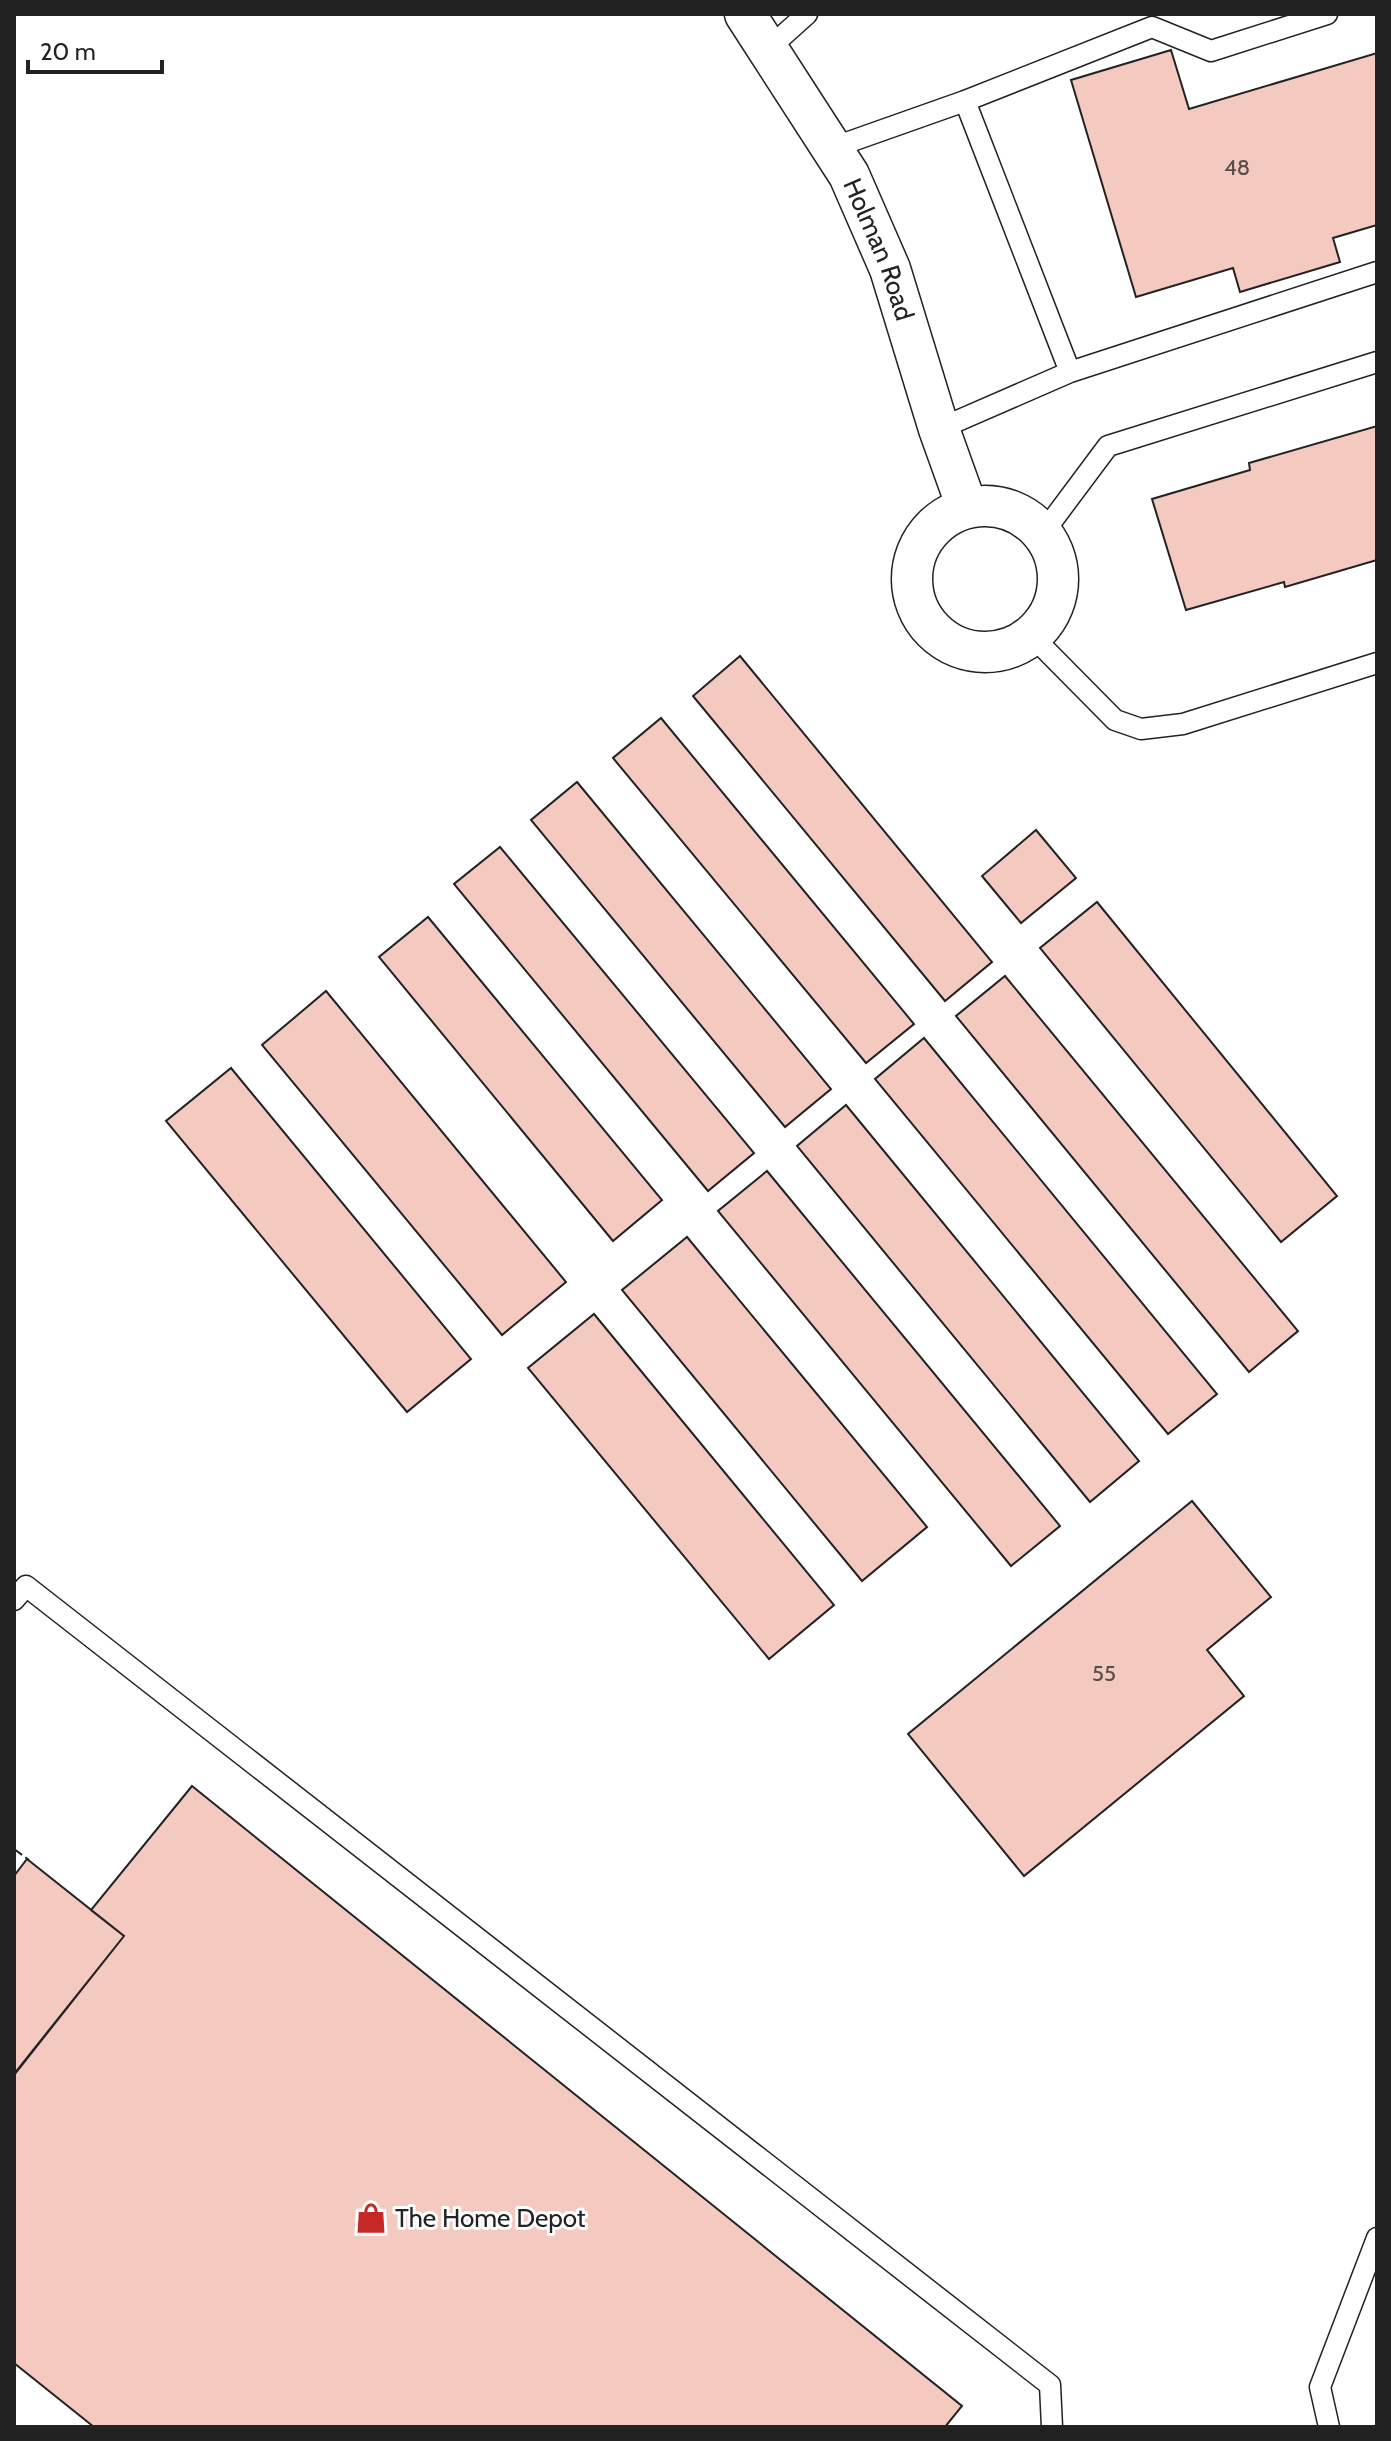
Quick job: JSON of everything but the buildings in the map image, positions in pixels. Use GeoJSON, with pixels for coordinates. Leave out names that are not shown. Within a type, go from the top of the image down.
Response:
{"type":"FeatureCollection","features":[{"type":"Feature","properties":{"kind":"street","name":"Holman Road"},"geometry":{"type":"LineString","coordinates":[[745,14],[849,175],[890,269],[939,429],[967,507]]}},
{"type":"Feature","properties":{"kind":"street"},"geometry":{"type":"LineString","coordinates":[[989,505],[1009,509],[1028,518],[1052,547],[1059,579],[1052,611],[1032,636],[1005,649],[972,651],[954,646],[926,622],[917,606],[912,580],[916,553],[928,532],[945,517],[967,507],[989,505]]}},
{"type":"Feature","properties":{"kind":"lane"},"geometry":{"type":"LineString","coordinates":[[768,49],[807,14]]}},
{"type":"Feature","properties":{"kind":"lane"},"geometry":{"type":"LineString","coordinates":[[832,148],[965,101],[1152,20],[1211,51],[1327,14]]}},
{"type":"Feature","properties":{"kind":"lane"},"geometry":{"type":"LineString","coordinates":[[965,101],[1070,372]]}},
{"type":"Feature","properties":{"kind":"lane"},"geometry":{"type":"LineString","coordinates":[[939,429],[1070,372],[1377,272]]}},
{"type":"Feature","properties":{"kind":"lane"},"geometry":{"type":"LineString","coordinates":[[1043,533],[1108,446],[1377,362]]}},
{"type":"Feature","properties":{"kind":"lane"},"geometry":{"type":"LineString","coordinates":[[1032,636],[1115,720],[1141,729],[1183,724],[1377,663]]}},
{"type":"Feature","properties":{"kind":"lane"},"geometry":{"type":"LineString","coordinates":[[14,1600],[26,1586],[1050,2385],[1052,2427]]}},
{"type":"Feature","properties":{"kind":"lane"},"geometry":{"type":"LineString","coordinates":[[1329,2427],[1320,2387],[1377,2238]]}},
{"type":"Feature","properties":{"kind":"fence"},"geometry":{"type":"LineString","coordinates":[[14,1849],[29,1860]]}},
{"type":"Feature","properties":{"kind":"place","name":"The Home Depot"},"geometry":{"type":"Point","coordinates":[371,2218]}}]}
